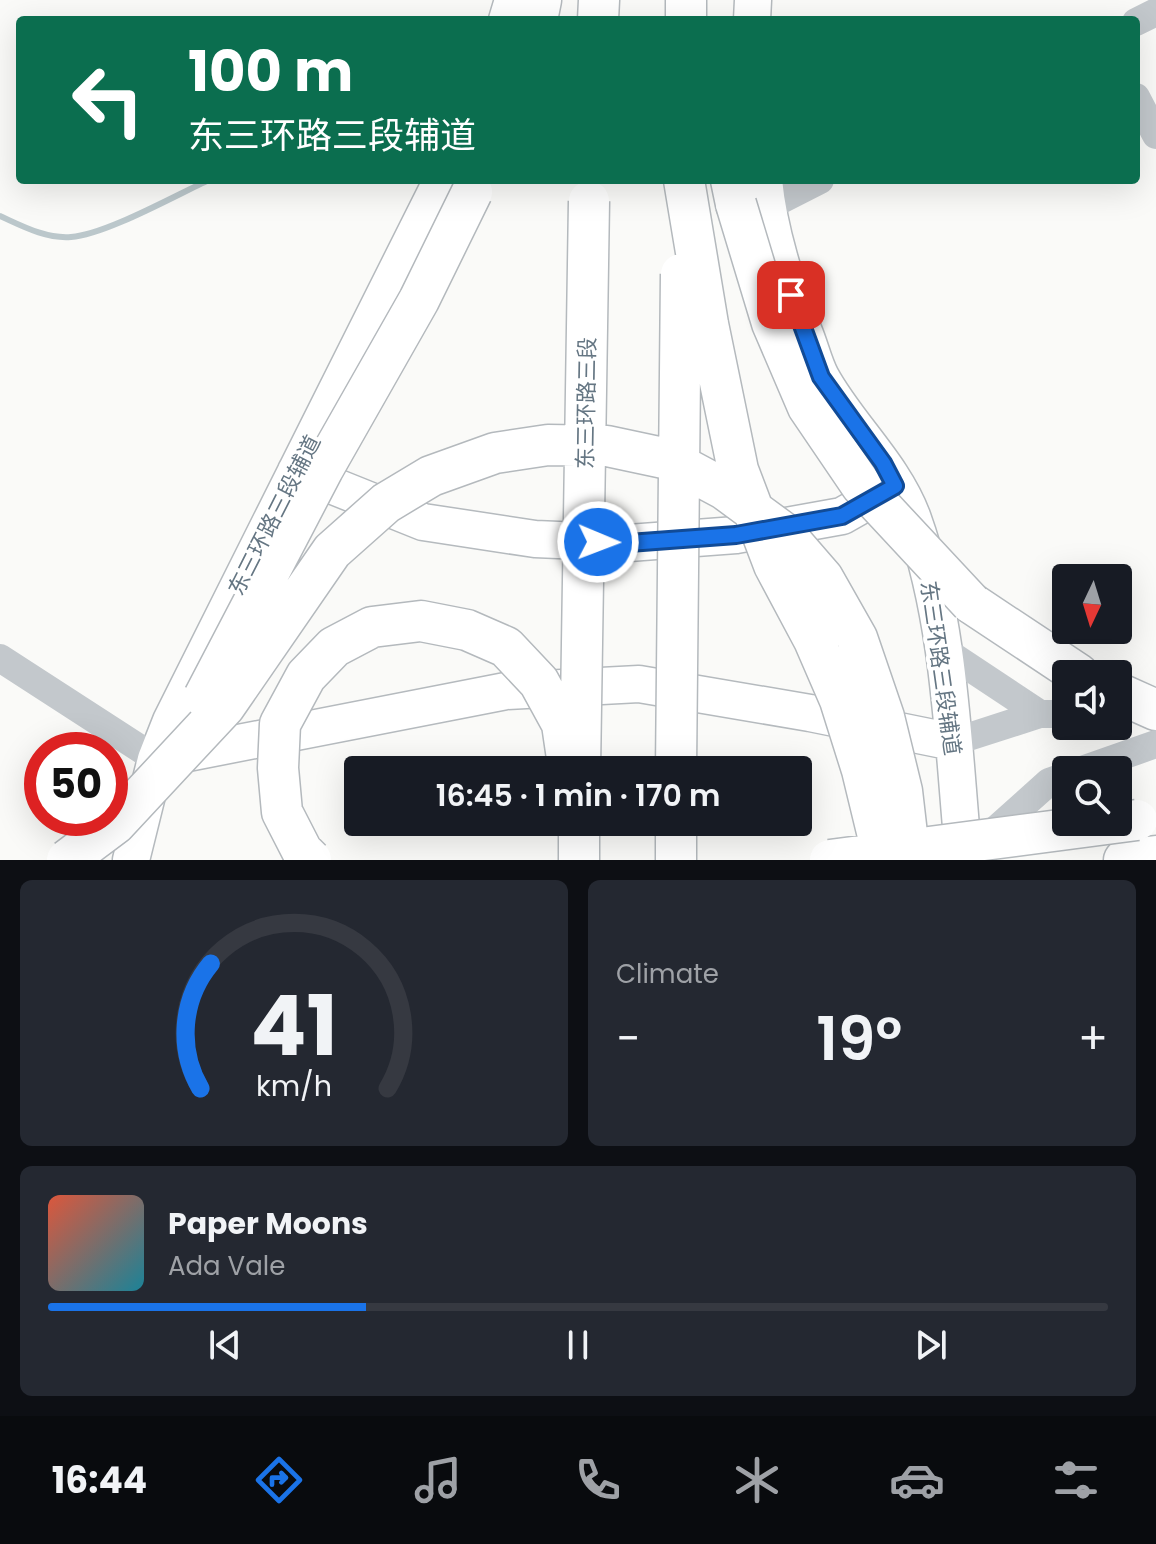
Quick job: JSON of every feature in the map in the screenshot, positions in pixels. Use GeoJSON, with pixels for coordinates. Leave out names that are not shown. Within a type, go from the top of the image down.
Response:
{"type":"FeatureCollection","features":[{"type":"Feature","properties":{"kind":"highway"},"geometry":{"type":"LineString","coordinates":[[160,767],[419,300],[464,184]]}},
{"type":"Feature","properties":{"kind":"highway"},"geometry":{"type":"LineString","coordinates":[[676,756],[683,184]]}},
{"type":"Feature","properties":{"kind":"highway"},"geometry":{"type":"LineString","coordinates":[[684,184],[738,470],[774,565],[814,640],[840,700],[869,796],[878,836],[879,860]]}},
{"type":"Feature","properties":{"kind":"highway","name":"东三环路三段"},"geometry":{"type":"LineString","coordinates":[[580,756],[590,191]]}},
{"type":"Feature","properties":{"kind":"highway"},"geometry":{"type":"LineString","coordinates":[[750,193],[772,323],[808,407],[861,485],[971,603],[1057,660]]}},
{"type":"Feature","properties":{"kind":"highway"},"geometry":{"type":"LineString","coordinates":[[67,860],[115,824],[160,767],[225,706],[332,551],[386,503],[431,476],[495,453],[548,445],[607,446],[668,459],[724,489],[784,533],[823,578],[857,638],[884,717],[902,791],[910,860]]}},
{"type":"Feature","properties":{"kind":"highway"},"geometry":{"type":"LineString","coordinates":[[311,860],[302,851],[282,812],[278,768],[280,724],[306,676],[334,647],[372,627],[421,621],[467,630],[506,647],[539,682],[562,724],[567,756]]}},
{"type":"Feature","properties":{"kind":"highway"},"geometry":{"type":"LineString","coordinates":[[1132,700],[1156,711]]}},
{"type":"Feature","properties":{"kind":"highway"},"geometry":{"type":"LineString","coordinates":[[830,860],[1156,817]]}},
{"type":"Feature","properties":{"kind":"highway"},"geometry":{"type":"LineString","coordinates":[[676,836],[676,860]]}},
{"type":"Feature","properties":{"kind":"highway"},"geometry":{"type":"LineString","coordinates":[[1124,860],[1156,856]]}},
{"type":"Feature","properties":{"kind":"main road","name":"东三环路三段辅道"},"geometry":{"type":"LineString","coordinates":[[131,860],[171,721],[296,471],[464,184]]}},
{"type":"Feature","properties":{"kind":"main road","name":"东三环路三段辅道"},"geometry":{"type":"LineString","coordinates":[[750,193],[821,377],[883,463],[913,517],[935,600],[964,859]]}},
{"type":"Feature","properties":{"kind":"main road"},"geometry":{"type":"LineString","coordinates":[[296,471],[423,522],[535,539],[629,543],[736,535],[842,516],[895,486]]}},
{"type":"Feature","properties":{"kind":"main road"},"geometry":{"type":"LineString","coordinates":[[160,767],[506,691],[639,684],[810,713],[953,742]]}},
{"type":"Feature","properties":{"kind":"street"},"geometry":{"type":"LineString","coordinates":[[1140,105],[1156,135]]}},
{"type":"Feature","properties":{"kind":"street"},"geometry":{"type":"LineString","coordinates":[[750,193],[798,184]]}},
{"type":"Feature","properties":{"kind":"street"},"geometry":{"type":"LineString","coordinates":[[942,649],[1052,713]]}},
{"type":"Feature","properties":{"kind":"street"},"geometry":{"type":"LineString","coordinates":[[0,658],[160,767]]}},
{"type":"Feature","properties":{"kind":"street"},"geometry":{"type":"LineString","coordinates":[[1132,714],[1156,711]]}},
{"type":"Feature","properties":{"kind":"street"},"geometry":{"type":"LineString","coordinates":[[953,742],[1052,714]]}},
{"type":"Feature","properties":{"kind":"street"},"geometry":{"type":"LineString","coordinates":[[1122,756],[1156,744]]}},
{"type":"Feature","properties":{"kind":"street"},"geometry":{"type":"LineString","coordinates":[[964,859],[1052,781]]}},
{"type":"Feature","properties":{"kind":"waterway"},"geometry":{"type":"LineString","coordinates":[[0,216],[52,236],[85,235],[121,222],[201,184]]}},
{"type":"Feature","properties":{"kind":"route"},"geometry":{"type":"LineString","coordinates":[[598,542],[629,543],[736,535],[842,516],[895,486],[883,463],[821,377],[791,295]]}}]}
